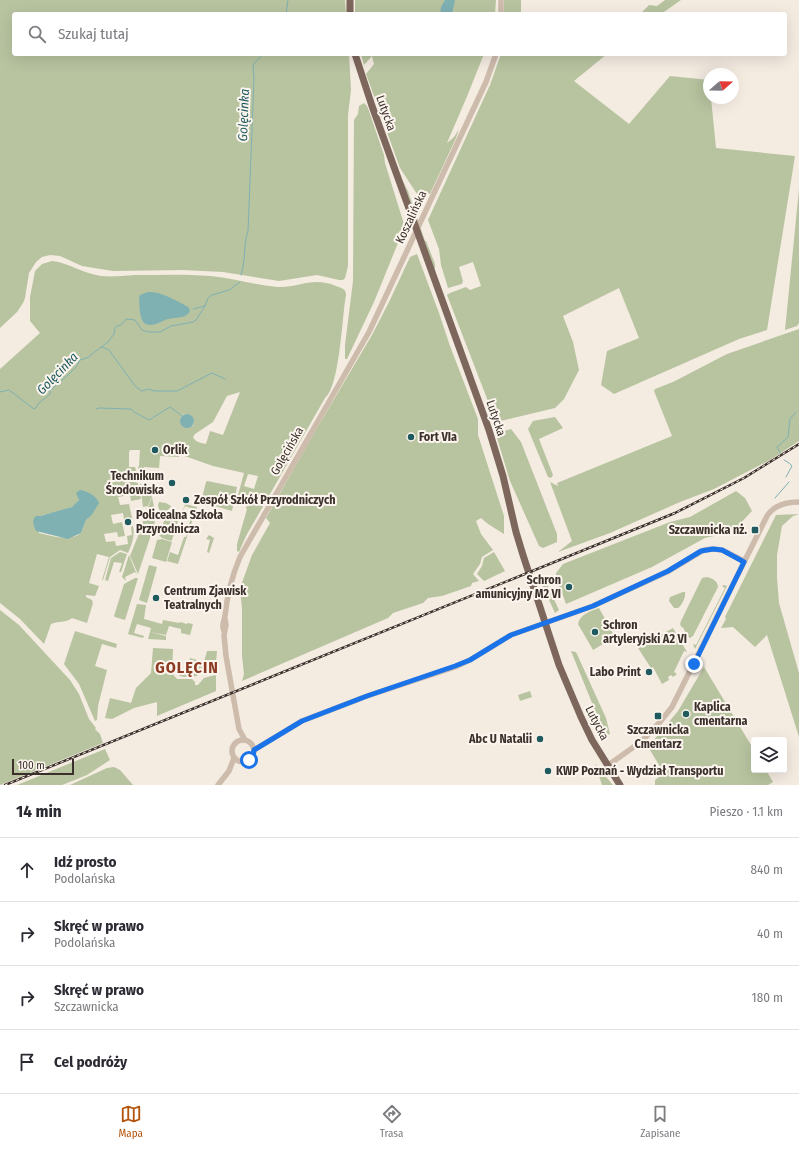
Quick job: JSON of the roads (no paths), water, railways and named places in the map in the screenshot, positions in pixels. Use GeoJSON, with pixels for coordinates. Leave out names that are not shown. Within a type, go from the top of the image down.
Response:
{"type":"FeatureCollection","features":[{"type":"Feature","properties":{"kind":"main road"},"geometry":{"type":"LineString","coordinates":[[350,0],[350,12]]}},
{"type":"Feature","properties":{"kind":"main road","name":"Lutycka"},"geometry":{"type":"LineString","coordinates":[[356,56],[372,106],[489,430],[503,476],[522,555],[559,665],[581,717],[607,766],[620,785]]}},
{"type":"Feature","properties":{"kind":"street"},"geometry":{"type":"LineString","coordinates":[[501,0],[501,12]]}},
{"type":"Feature","properties":{"kind":"street","name":"Koszalińska"},"geometry":{"type":"LineString","coordinates":[[338,385],[370,332],[486,82],[495,56]]}},
{"type":"Feature","properties":{"kind":"street","name":"Golęcińska"},"geometry":{"type":"LineString","coordinates":[[239,728],[222,625],[230,584],[243,552],[338,385]]}},
{"type":"Feature","properties":{"kind":"street"},"geometry":{"type":"LineString","coordinates":[[607,766],[642,741],[668,712],[767,516],[774,508],[786,503],[799,502]]}},
{"type":"Feature","properties":{"kind":"street"},"geometry":{"type":"LineString","coordinates":[[253,747],[265,743],[293,726],[310,718],[367,696],[470,660],[518,632],[593,606],[668,571],[704,550],[722,550],[744,562]]}},
{"type":"Feature","properties":{"kind":"street"},"geometry":{"type":"LineString","coordinates":[[218,785],[229,771],[240,762],[249,760],[253,756],[253,747],[245,740],[239,728]]}},
{"type":"Feature","properties":{"kind":"street"},"geometry":{"type":"LineString","coordinates":[[238,742],[239,728]]}},
{"type":"Feature","properties":{"kind":"street"},"geometry":{"type":"LineString","coordinates":[[229,771],[234,758],[232,749],[238,742],[245,740]]}},
{"type":"Feature","properties":{"kind":"street"},"geometry":{"type":"LineString","coordinates":[[234,758],[240,762]]}},
{"type":"Feature","properties":{"kind":"water"},"geometry":{"type":"Polygon","coordinates":[[[445,0],[455,0],[452,12],[440,12],[445,0]]]}},
{"type":"Feature","properties":{"kind":"water"},"geometry":{"type":"Polygon","coordinates":[[[148,292],[159,293],[174,299],[188,307],[190,310],[189,313],[182,317],[168,319],[150,325],[146,324],[143,322],[140,314],[139,298],[140,295],[148,292]]]}},
{"type":"Feature","properties":{"kind":"water"},"geometry":{"type":"Polygon","coordinates":[[[184,414],[190,414],[194,418],[194,424],[190,428],[184,428],[180,424],[180,418],[184,414]]]}},
{"type":"Feature","properties":{"kind":"water"},"geometry":{"type":"Polygon","coordinates":[[[80,490],[91,494],[98,500],[99,503],[91,516],[86,520],[81,533],[68,539],[36,531],[33,521],[36,516],[72,507],[79,500],[76,493],[80,490]]]}},
{"type":"Feature","properties":{"kind":"waterway","name":"Golęcinka"},"geometry":{"type":"LineString","coordinates":[[286,12],[288,0]]}},
{"type":"Feature","properties":{"kind":"waterway","name":"Golęcinka"},"geometry":{"type":"LineString","coordinates":[[241,275],[244,264],[248,231],[254,78],[253,65],[261,56]]}},
{"type":"Feature","properties":{"kind":"waterway","name":"Golęcinka"},"geometry":{"type":"LineString","coordinates":[[0,392],[9,390],[34,409],[50,394],[50,391],[76,367],[80,360],[87,358],[109,341],[114,334],[115,328],[121,325],[126,319],[135,320],[142,330],[148,332],[160,332],[171,326],[193,322],[205,306],[208,298],[212,295],[229,290],[240,282]]}},
{"type":"Feature","properties":{"kind":"waterway"},"geometry":{"type":"LineString","coordinates":[[193,309],[205,306]]}},
{"type":"Feature","properties":{"kind":"waterway"},"geometry":{"type":"LineString","coordinates":[[102,347],[109,350],[135,386],[142,391],[149,389],[154,391],[177,391],[212,373],[225,379]]}},
{"type":"Feature","properties":{"kind":"waterway"},"geometry":{"type":"LineString","coordinates":[[96,409],[131,409],[149,420],[170,407],[182,416]]}},
{"type":"Feature","properties":{"kind":"waterway"},"geometry":{"type":"LineString","coordinates":[[780,453],[777,447],[788,437],[790,419],[796,412]]}},
{"type":"Feature","properties":{"kind":"waterway"},"geometry":{"type":"LineString","coordinates":[[784,460],[792,466],[786,477]]}},
{"type":"Feature","properties":{"kind":"waterway"},"geometry":{"type":"LineString","coordinates":[[775,498],[789,482]]}},
{"type":"Feature","properties":{"kind":"railway"},"geometry":{"type":"LineString","coordinates":[[5,785],[675,513],[744,478],[799,444]]}},
{"type":"Feature","properties":{"kind":"place","name":"Fort VIa"},"geometry":{"type":"Point","coordinates":[411,437]}},
{"type":"Feature","properties":{"kind":"place","name":"Orlik"},"geometry":{"type":"Point","coordinates":[155,450]}},
{"type":"Feature","properties":{"kind":"place","name":"Technikum Środowiska"},"geometry":{"type":"Point","coordinates":[172,483]}},
{"type":"Feature","properties":{"kind":"place","name":"Zespół Szkół Przyrodniczych"},"geometry":{"type":"Point","coordinates":[186,500]}},
{"type":"Feature","properties":{"kind":"place","name":"Policealna Szkoła Przyrodnicza"},"geometry":{"type":"Point","coordinates":[128,522]}},
{"type":"Feature","properties":{"kind":"place","name":"Szczawnicka nż."},"geometry":{"type":"Point","coordinates":[755,530]}},
{"type":"Feature","properties":{"kind":"place","name":"Schron amunicyjny M2 VI"},"geometry":{"type":"Point","coordinates":[569,587]}},
{"type":"Feature","properties":{"kind":"place","name":"Centrum Zjawisk Teatralnych"},"geometry":{"type":"Point","coordinates":[156,598]}},
{"type":"Feature","properties":{"kind":"place","name":"Schron artyleryjski A2 VI"},"geometry":{"type":"Point","coordinates":[595,632]}},
{"type":"Feature","properties":{"kind":"place","name":"Labo Print"},"geometry":{"type":"Point","coordinates":[649,672]}},
{"type":"Feature","properties":{"kind":"place","name":"Kaplica cmentarna"},"geometry":{"type":"Point","coordinates":[686,714]}},
{"type":"Feature","properties":{"kind":"place","name":"Szczawnicka Cmentarz"},"geometry":{"type":"Point","coordinates":[658,716]}},
{"type":"Feature","properties":{"kind":"place","name":"Abc U Natalii"},"geometry":{"type":"Point","coordinates":[540,739]}},
{"type":"Feature","properties":{"kind":"place","name":"KWP Poznań - Wydział Transportu"},"geometry":{"type":"Point","coordinates":[548,771]}},
{"type":"Feature","properties":{"kind":"district","name":"GOLĘCIN"},"geometry":{"type":"Point","coordinates":[187,667]}}]}
